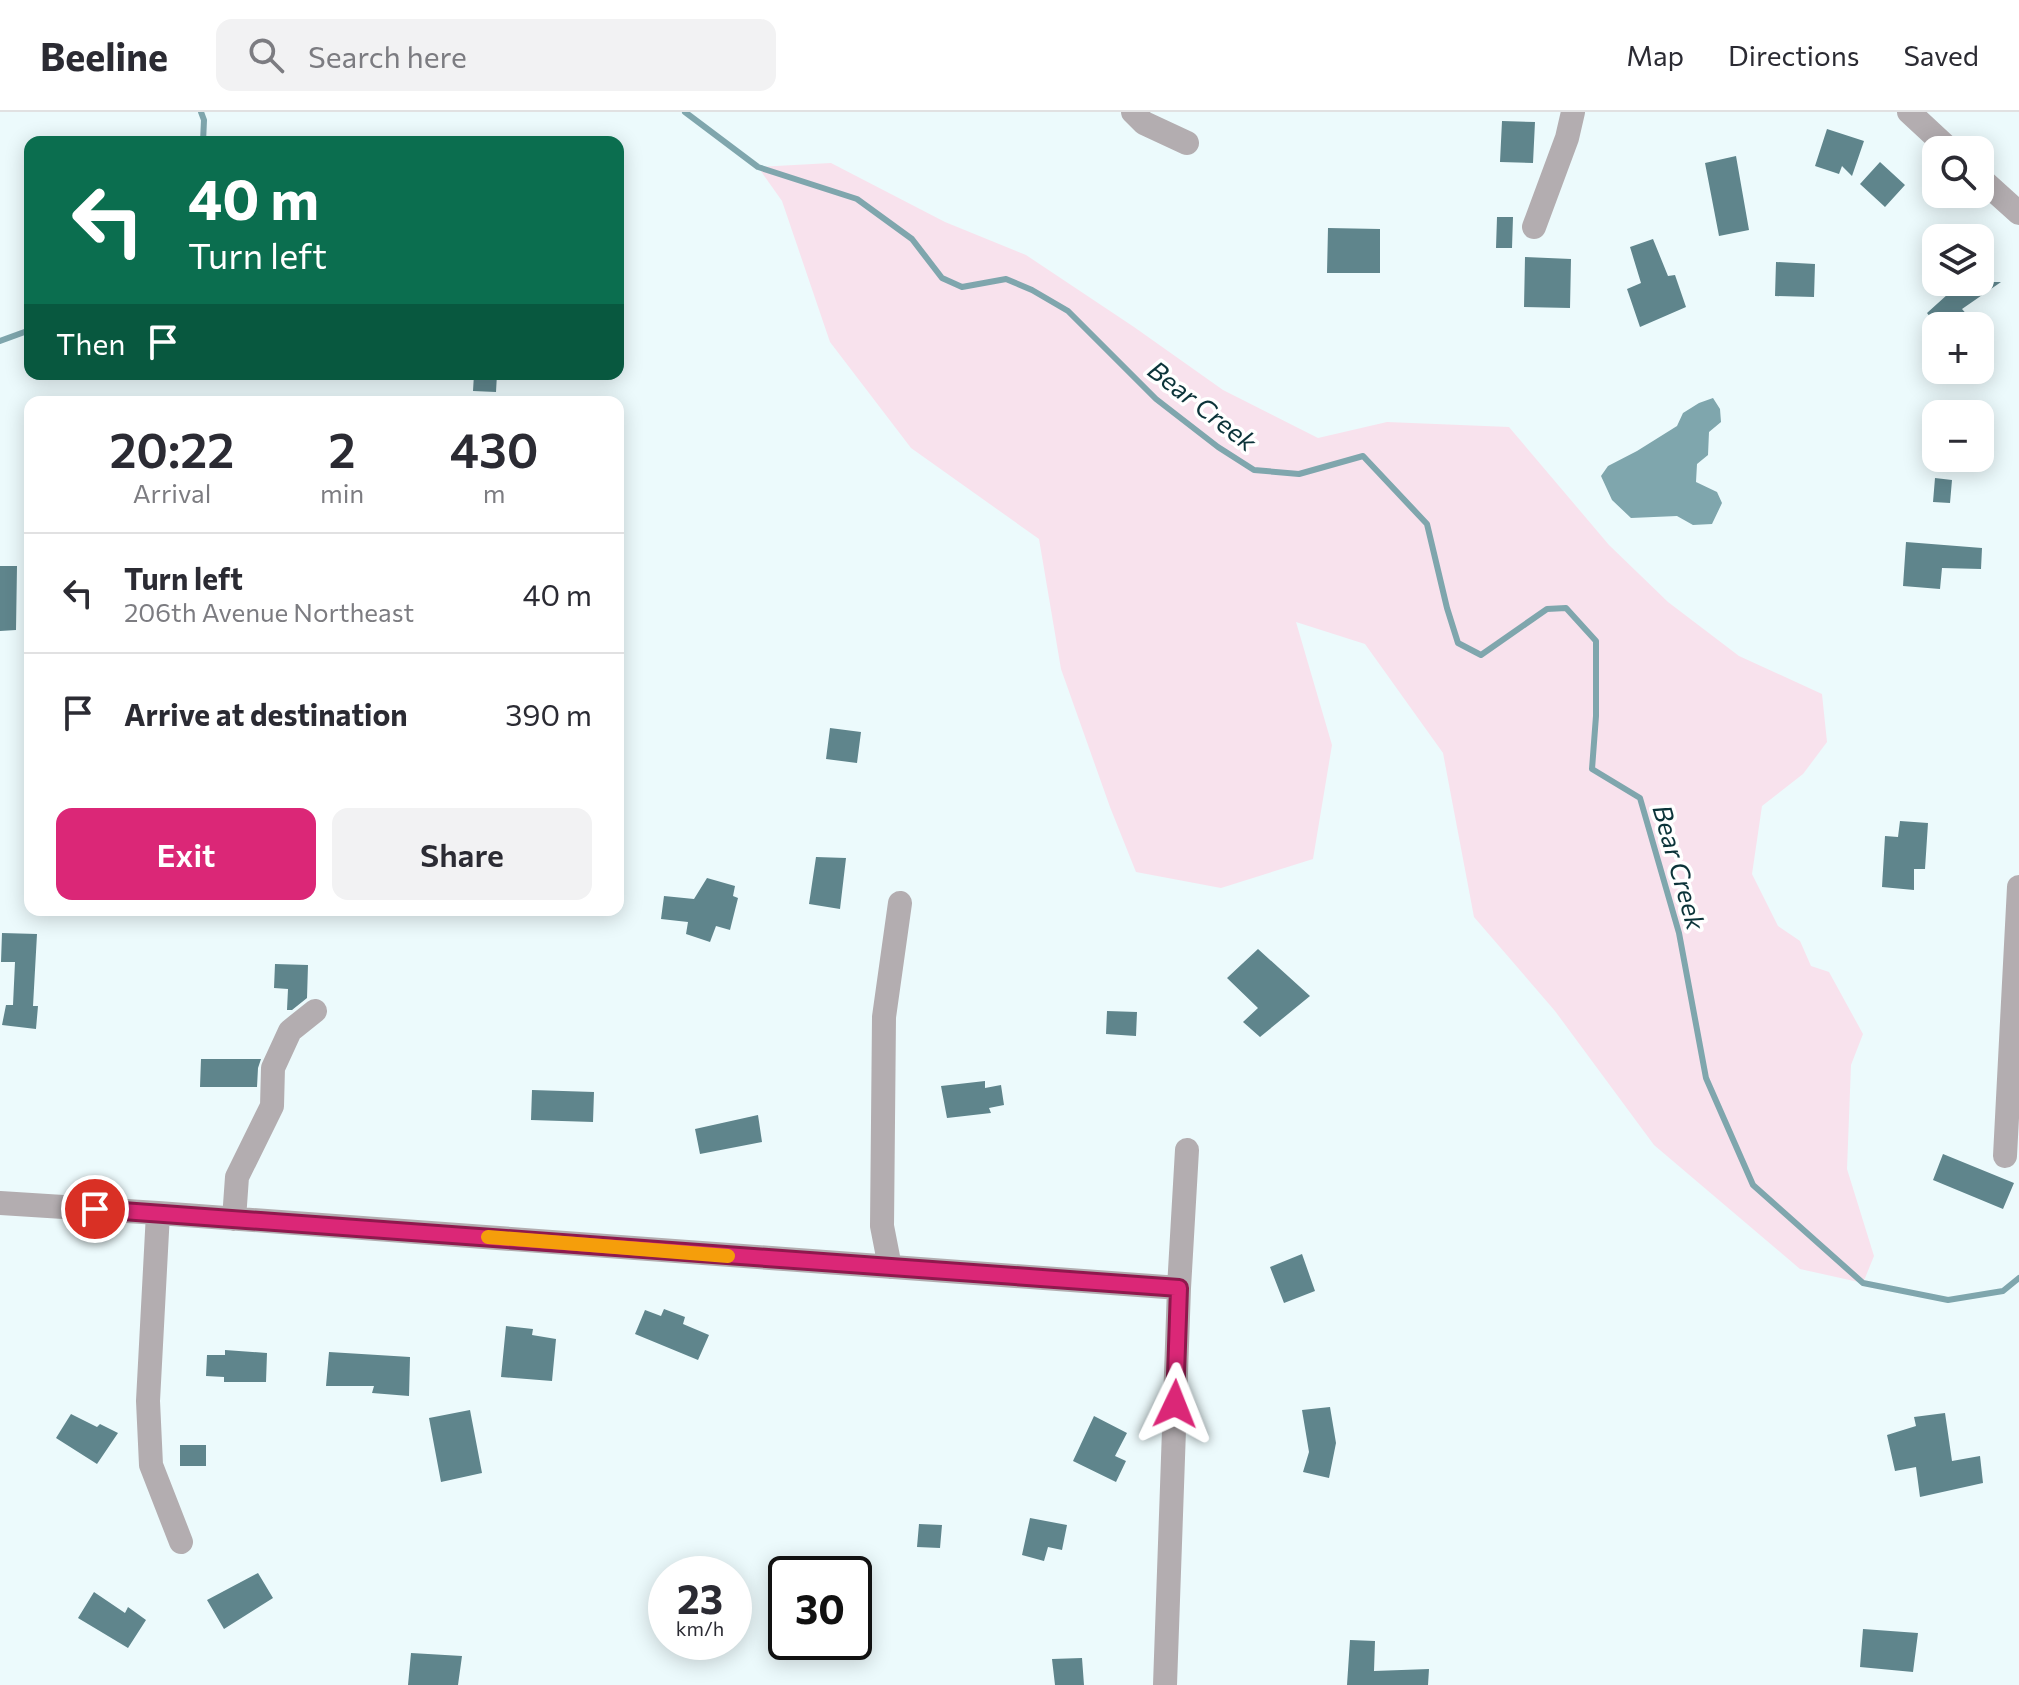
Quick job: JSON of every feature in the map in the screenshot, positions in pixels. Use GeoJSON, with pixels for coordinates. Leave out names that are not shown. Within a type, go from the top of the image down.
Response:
{"type":"FeatureCollection","features":[{"type":"Feature","properties":{"kind":"street"},"geometry":{"type":"LineString","coordinates":[[1133,112],[1144,123],[1187,143]]}},
{"type":"Feature","properties":{"kind":"street"},"geometry":{"type":"LineString","coordinates":[[1534,227],[1567,138],[1573,112]]}},
{"type":"Feature","properties":{"kind":"street"},"geometry":{"type":"LineString","coordinates":[[1909,112],[1935,136]]}},
{"type":"Feature","properties":{"kind":"street"},"geometry":{"type":"LineString","coordinates":[[1994,191],[2019,213]]}},
{"type":"Feature","properties":{"kind":"street"},"geometry":{"type":"LineString","coordinates":[[2005,1156],[2019,887]]}},
{"type":"Feature","properties":{"kind":"street"},"geometry":{"type":"LineString","coordinates":[[890,1267],[882,1226],[884,1017],[900,903]]}},
{"type":"Feature","properties":{"kind":"street"},"geometry":{"type":"LineString","coordinates":[[234,1219],[237,1177],[272,1106],[273,1068],[290,1031],[315,1011]]}},
{"type":"Feature","properties":{"kind":"street"},"geometry":{"type":"LineString","coordinates":[[1165,1685],[1187,1150]]}},
{"type":"Feature","properties":{"kind":"street"},"geometry":{"type":"LineString","coordinates":[[0,1203],[1179,1288]]}},
{"type":"Feature","properties":{"kind":"street"},"geometry":{"type":"LineString","coordinates":[[158,1213],[148,1401],[151,1465],[181,1542]]}},
{"type":"Feature","properties":{"kind":"shaded area"},"geometry":{"type":"Polygon","coordinates":[[[831,163],[945,222],[1026,255],[1223,390],[1318,438],[1387,422],[1509,427],[1609,545],[1668,602],[1739,656],[1822,694],[1827,742],[1803,774],[1762,806],[1752,874],[1778,926],[1800,941],[1811,966],[1829,972],[1863,1034],[1851,1065],[1847,1169],[1874,1256],[1863,1283],[1800,1269],[1654,1145],[1555,1011],[1474,917],[1443,753],[1365,644],[1296,622],[1332,745],[1313,859],[1221,888],[1136,872],[1061,669],[1039,539],[911,448],[830,342],[782,201],[758,167],[831,163]]]}},
{"type":"Feature","properties":{"kind":"water"},"geometry":{"type":"Polygon","coordinates":[[[1713,398],[1720,409],[1721,422],[1709,432],[1708,455],[1697,464],[1696,482],[1717,492],[1722,503],[1712,524],[1693,525],[1677,516],[1631,518],[1612,500],[1601,476],[1608,466],[1677,426],[1683,413],[1713,398]]]}},
{"type":"Feature","properties":{"kind":"building"},"geometry":{"type":"Polygon","coordinates":[[[1502,121],[1535,122],[1533,163],[1500,162],[1502,121]]]}},
{"type":"Feature","properties":{"kind":"building"},"geometry":{"type":"Polygon","coordinates":[[[1827,129],[1864,141],[1852,176],[1842,166],[1839,174],[1815,166],[1827,129]]]}},
{"type":"Feature","properties":{"kind":"building"},"geometry":{"type":"Polygon","coordinates":[[[1736,156],[1749,230],[1719,236],[1705,163],[1736,156]]]}},
{"type":"Feature","properties":{"kind":"building"},"geometry":{"type":"Polygon","coordinates":[[[1880,162],[1905,185],[1885,207],[1860,184],[1880,162]]]}},
{"type":"Feature","properties":{"kind":"building"},"geometry":{"type":"Polygon","coordinates":[[[1497,217],[1513,217],[1512,248],[1496,248],[1497,217]]]}},
{"type":"Feature","properties":{"kind":"building"},"geometry":{"type":"Polygon","coordinates":[[[1328,228],[1380,229],[1380,273],[1327,273],[1328,228]]]}},
{"type":"Feature","properties":{"kind":"building"},"geometry":{"type":"Polygon","coordinates":[[[1653,239],[1668,276],[1675,275],[1686,307],[1640,327],[1627,289],[1641,283],[1630,247],[1653,239]]]}},
{"type":"Feature","properties":{"kind":"building"},"geometry":{"type":"Polygon","coordinates":[[[1525,257],[1571,259],[1570,308],[1524,307],[1525,257]]]}},
{"type":"Feature","properties":{"kind":"building"},"geometry":{"type":"Polygon","coordinates":[[[1776,262],[1815,264],[1814,297],[1775,296],[1776,262]]]}},
{"type":"Feature","properties":{"kind":"building"},"geometry":{"type":"Polygon","coordinates":[[[1946,296],[1981,296],[1962,309],[1965,312],[1928,312],[1946,296]]]}},
{"type":"Feature","properties":{"kind":"building"},"geometry":{"type":"Polygon","coordinates":[[[474,380],[497,380],[496,392],[473,391],[474,380]]]}},
{"type":"Feature","properties":{"kind":"building"},"geometry":{"type":"Polygon","coordinates":[[[1935,478],[1952,480],[1950,503],[1933,502],[1935,478]]]}},
{"type":"Feature","properties":{"kind":"building"},"geometry":{"type":"Polygon","coordinates":[[[1906,542],[1982,548],[1981,569],[1942,568],[1940,589],[1903,586],[1906,542]]]}},
{"type":"Feature","properties":{"kind":"building"},"geometry":{"type":"Polygon","coordinates":[[[0,566],[17,566],[16,630],[0,631],[0,566]]]}},
{"type":"Feature","properties":{"kind":"building"},"geometry":{"type":"Polygon","coordinates":[[[830,728],[861,732],[857,763],[826,759],[830,728]]]}},
{"type":"Feature","properties":{"kind":"building"},"geometry":{"type":"Polygon","coordinates":[[[1900,821],[1928,823],[1925,869],[1914,869],[1914,890],[1882,887],[1885,836],[1898,837],[1900,821]]]}},
{"type":"Feature","properties":{"kind":"building"},"geometry":{"type":"Polygon","coordinates":[[[816,857],[846,858],[840,909],[809,904],[816,857]]]}},
{"type":"Feature","properties":{"kind":"building"},"geometry":{"type":"Polygon","coordinates":[[[707,878],[735,886],[733,896],[738,898],[730,930],[716,926],[710,942],[686,934],[688,922],[661,919],[664,896],[694,899],[707,878]]]}},
{"type":"Feature","properties":{"kind":"building"},"geometry":{"type":"Polygon","coordinates":[[[2,933],[37,934],[33,1006],[38,1006],[36,1029],[2,1025],[6,1005],[13,1005],[15,962],[1,962],[2,933]]]}},
{"type":"Feature","properties":{"kind":"building"},"geometry":{"type":"Polygon","coordinates":[[[1258,949],[1310,996],[1260,1037],[1243,1022],[1258,1008],[1227,978],[1258,949]]]}},
{"type":"Feature","properties":{"kind":"building"},"geometry":{"type":"Polygon","coordinates":[[[275,964],[308,965],[307,998],[292,1010],[287,1010],[288,989],[274,988],[275,964]]]}},
{"type":"Feature","properties":{"kind":"building"},"geometry":{"type":"Polygon","coordinates":[[[1107,1011],[1137,1012],[1136,1036],[1106,1034],[1107,1011]]]}},
{"type":"Feature","properties":{"kind":"building"},"geometry":{"type":"Polygon","coordinates":[[[201,1059],[261,1059],[257,1087],[200,1087],[201,1059]]]}},
{"type":"Feature","properties":{"kind":"building"},"geometry":{"type":"Polygon","coordinates":[[[985,1081],[985,1088],[1001,1085],[1004,1105],[989,1108],[991,1113],[947,1118],[941,1086],[985,1081]]]}},
{"type":"Feature","properties":{"kind":"building"},"geometry":{"type":"Polygon","coordinates":[[[532,1090],[594,1092],[593,1122],[531,1120],[532,1090]]]}},
{"type":"Feature","properties":{"kind":"building"},"geometry":{"type":"Polygon","coordinates":[[[758,1115],[762,1142],[700,1154],[695,1129],[758,1115]]]}},
{"type":"Feature","properties":{"kind":"building"},"geometry":{"type":"Polygon","coordinates":[[[1943,1154],[2014,1183],[2003,1209],[1933,1180],[1943,1154]]]}},
{"type":"Feature","properties":{"kind":"building"},"geometry":{"type":"Polygon","coordinates":[[[1302,1254],[1315,1291],[1284,1303],[1270,1267],[1302,1254]]]}},
{"type":"Feature","properties":{"kind":"building"},"geometry":{"type":"Polygon","coordinates":[[[664,1309],[685,1317],[683,1324],[709,1335],[698,1360],[635,1334],[645,1310],[661,1316],[664,1309]]]}},
{"type":"Feature","properties":{"kind":"building"},"geometry":{"type":"Polygon","coordinates":[[[506,1326],[533,1329],[532,1335],[556,1339],[552,1381],[501,1377],[506,1326]]]}},
{"type":"Feature","properties":{"kind":"building"},"geometry":{"type":"Polygon","coordinates":[[[225,1350],[267,1353],[266,1382],[224,1382],[224,1377],[206,1376],[207,1355],[225,1355],[225,1350]]]}},
{"type":"Feature","properties":{"kind":"building"},"geometry":{"type":"Polygon","coordinates":[[[329,1352],[410,1357],[409,1396],[372,1393],[374,1386],[326,1386],[329,1352]]]}},
{"type":"Feature","properties":{"kind":"building"},"geometry":{"type":"Polygon","coordinates":[[[1330,1407],[1336,1443],[1329,1478],[1303,1472],[1309,1452],[1302,1410],[1330,1407]]]}},
{"type":"Feature","properties":{"kind":"building"},"geometry":{"type":"Polygon","coordinates":[[[470,1410],[482,1473],[441,1482],[429,1418],[470,1410]]]}},
{"type":"Feature","properties":{"kind":"building"},"geometry":{"type":"Polygon","coordinates":[[[1945,1413],[1952,1461],[1980,1456],[1983,1483],[1920,1497],[1916,1467],[1895,1471],[1887,1435],[1916,1426],[1914,1417],[1945,1413]]]}},
{"type":"Feature","properties":{"kind":"building"},"geometry":{"type":"Polygon","coordinates":[[[71,1414],[118,1433],[97,1464],[56,1438],[71,1414]]]}},
{"type":"Feature","properties":{"kind":"building"},"geometry":{"type":"Polygon","coordinates":[[[1094,1416],[1127,1433],[1115,1456],[1126,1461],[1116,1482],[1073,1461],[1094,1416]]]}},
{"type":"Feature","properties":{"kind":"building"},"geometry":{"type":"Polygon","coordinates":[[[180,1445],[206,1445],[206,1466],[180,1466],[180,1445]]]}},
{"type":"Feature","properties":{"kind":"building"},"geometry":{"type":"Polygon","coordinates":[[[1030,1518],[1067,1525],[1062,1550],[1048,1547],[1044,1561],[1022,1555],[1030,1518]]]}},
{"type":"Feature","properties":{"kind":"building"},"geometry":{"type":"Polygon","coordinates":[[[919,1524],[942,1525],[940,1548],[917,1547],[919,1524]]]}},
{"type":"Feature","properties":{"kind":"building"},"geometry":{"type":"Polygon","coordinates":[[[258,1573],[273,1598],[224,1629],[207,1600],[258,1573]]]}},
{"type":"Feature","properties":{"kind":"building"},"geometry":{"type":"Polygon","coordinates":[[[94,1592],[125,1613],[128,1607],[146,1620],[128,1648],[78,1618],[94,1592]]]}},
{"type":"Feature","properties":{"kind":"building"},"geometry":{"type":"Polygon","coordinates":[[[1863,1629],[1918,1633],[1913,1672],[1860,1667],[1863,1629]]]}},
{"type":"Feature","properties":{"kind":"building"},"geometry":{"type":"Polygon","coordinates":[[[1350,1640],[1375,1641],[1374,1671],[1429,1669],[1428,1685],[1347,1685],[1350,1640]]]}},
{"type":"Feature","properties":{"kind":"building"},"geometry":{"type":"Polygon","coordinates":[[[411,1653],[462,1656],[458,1685],[408,1685],[411,1653]]]}},
{"type":"Feature","properties":{"kind":"building"},"geometry":{"type":"Polygon","coordinates":[[[1082,1658],[1084,1685],[1055,1685],[1052,1659],[1082,1658]]]}},
{"type":"Feature","properties":{"kind":"waterway","name":"Bear Creek"},"geometry":{"type":"LineString","coordinates":[[201,112],[203,136]]}},
{"type":"Feature","properties":{"kind":"waterway","name":"Bear Creek"},"geometry":{"type":"LineString","coordinates":[[685,112],[758,167],[857,199],[912,239],[942,278],[962,287],[1006,279],[1068,311],[1156,399],[1218,447],[1254,470],[1299,474],[1363,456],[1427,524],[1458,643],[1481,655],[1547,609],[1566,608],[1596,641],[1592,769],[1640,798],[1679,933],[1706,1078],[1753,1185],[1863,1283],[1948,1300],[2003,1291],[2019,1278]]}},
{"type":"Feature","properties":{"kind":"waterway","name":"Bear Creek"},"geometry":{"type":"LineString","coordinates":[[0,341],[24,332]]}},
{"type":"Feature","properties":{"kind":"slow traffic"},"geometry":{"type":"LineString","coordinates":[[488,1237],[728,1256]]}},
{"type":"Feature","properties":{"kind":"route"},"geometry":{"type":"LineString","coordinates":[[95,1209],[1179,1288],[1175,1404]]}}]}
